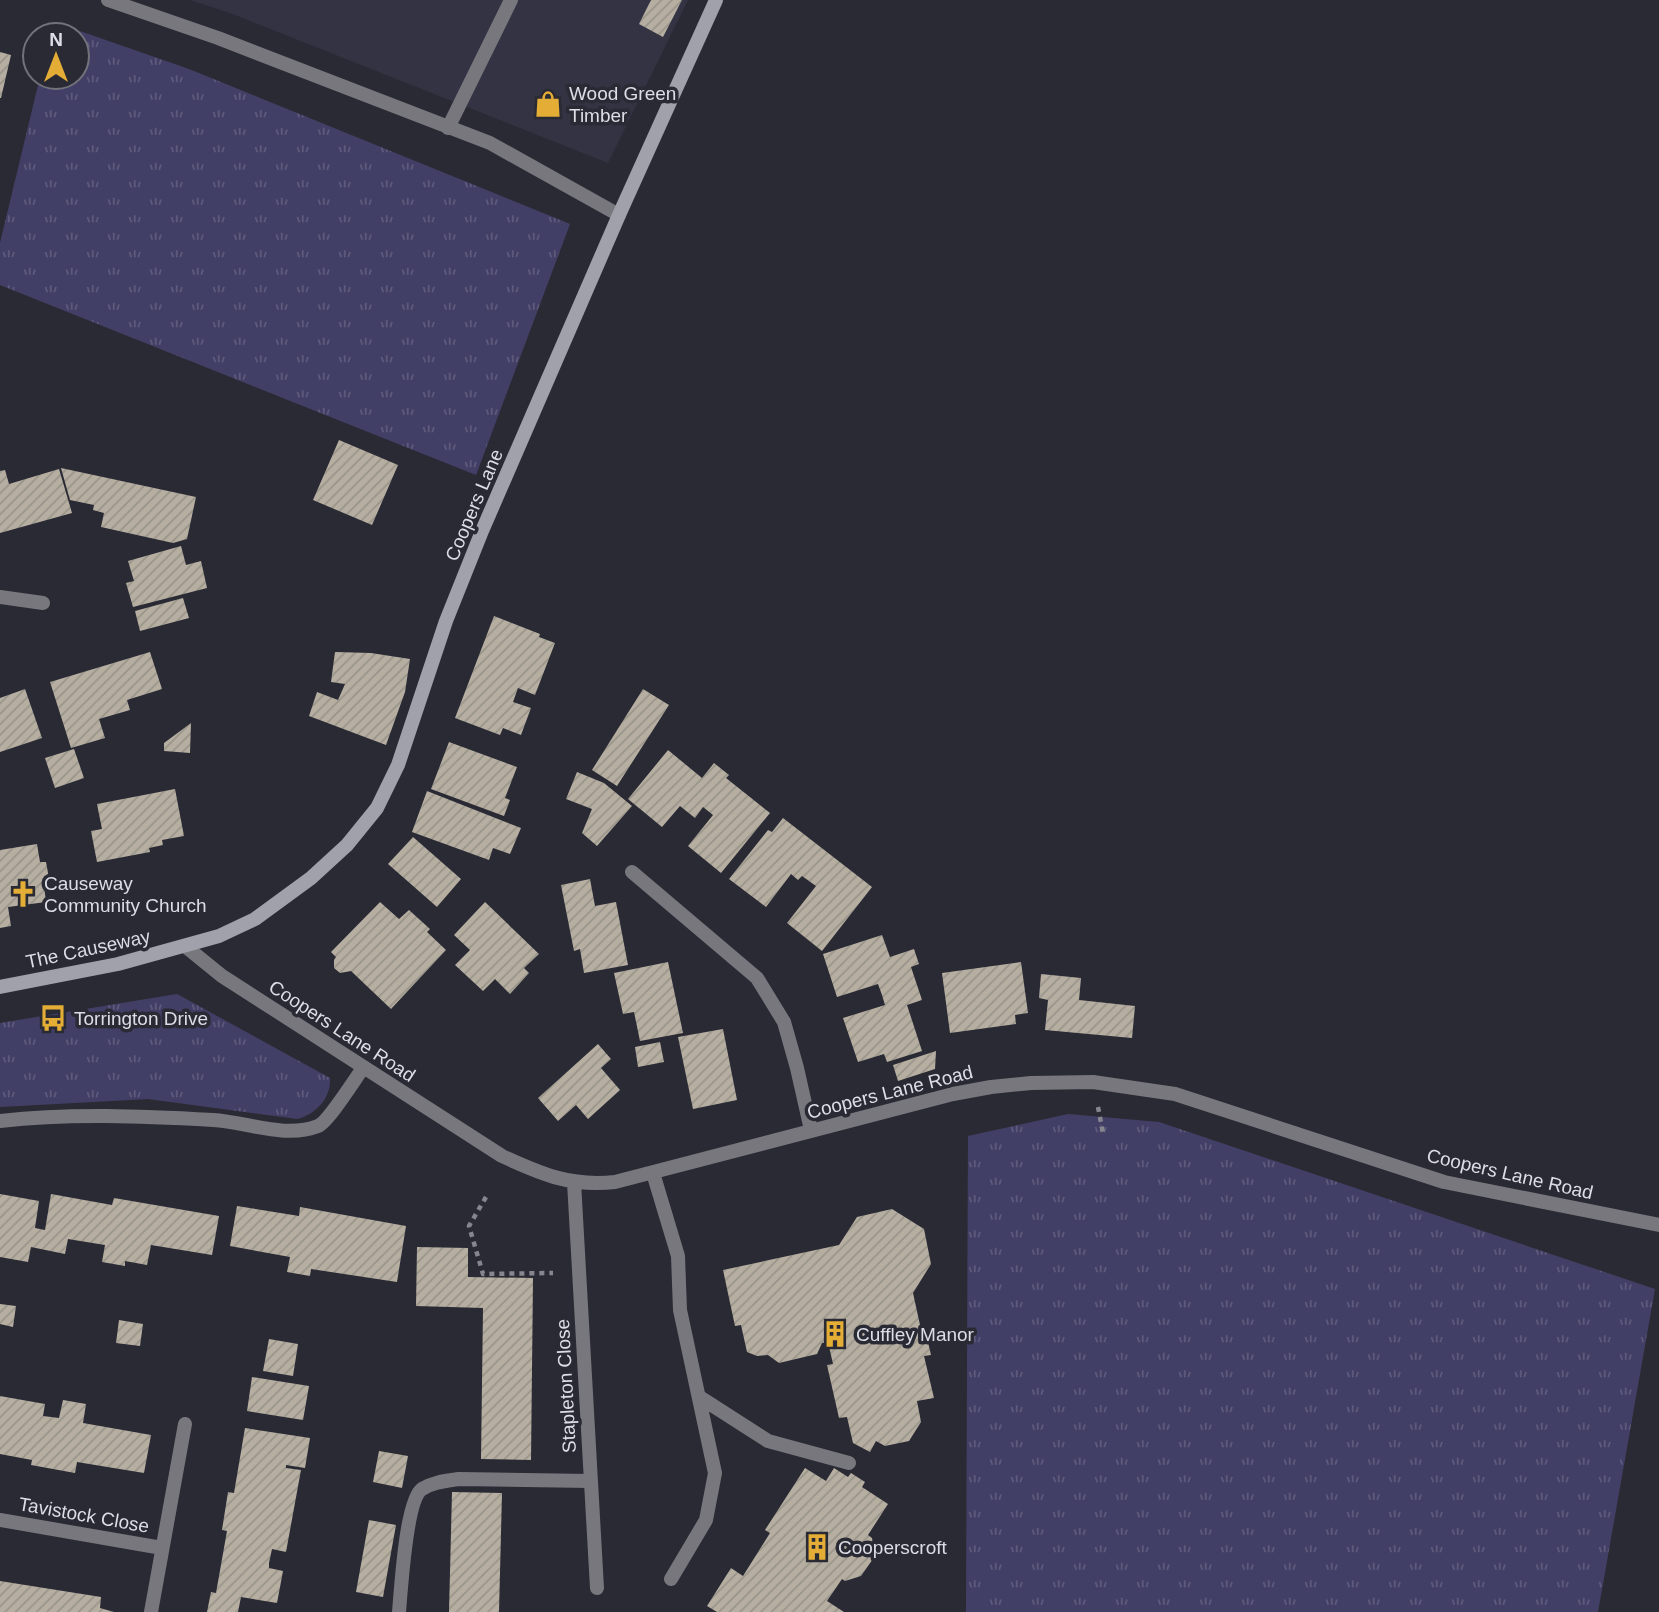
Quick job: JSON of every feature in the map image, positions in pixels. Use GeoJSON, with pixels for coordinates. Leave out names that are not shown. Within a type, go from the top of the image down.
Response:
{"type":"FeatureCollection","features":[{"type":"Feature","properties":{"kind":"main road","name":"Coopers Lane"},"geometry":{"type":"LineString","coordinates":[[185,946],[219,936],[255,919],[311,878],[347,845],[377,808],[398,765],[446,621],[482,531],[716,0]]}},
{"type":"Feature","properties":{"kind":"main road","name":"The Causeway"},"geometry":{"type":"LineString","coordinates":[[0,987],[118,964],[185,946]]}},
{"type":"Feature","properties":{"kind":"street"},"geometry":{"type":"LineString","coordinates":[[108,0],[218,38],[490,144],[619,215]]}},
{"type":"Feature","properties":{"kind":"street"},"geometry":{"type":"LineString","coordinates":[[448,128],[510,0]]}},
{"type":"Feature","properties":{"kind":"street"},"geometry":{"type":"LineString","coordinates":[[0,597],[44,603]]}},
{"type":"Feature","properties":{"kind":"street"},"geometry":{"type":"LineString","coordinates":[[632,872],[757,978],[784,1022],[811,1130]]}},
{"type":"Feature","properties":{"kind":"street","name":"Coopers Lane Road"},"geometry":{"type":"LineString","coordinates":[[185,946],[222,976],[502,1156],[538,1173],[574,1182],[615,1182],[953,1094],[1031,1083],[1093,1083],[1175,1094],[1444,1182],[1659,1226]]}},
{"type":"Feature","properties":{"kind":"street"},"geometry":{"type":"LineString","coordinates":[[0,1121],[131,1116],[217,1121],[285,1131],[307,1130],[322,1125],[363,1068]]}},
{"type":"Feature","properties":{"kind":"street"},"geometry":{"type":"LineString","coordinates":[[653,1173],[678,1256],[680,1310],[715,1473],[706,1520],[671,1579]]}},
{"type":"Feature","properties":{"kind":"street","name":"Stapleton Close"},"geometry":{"type":"LineString","coordinates":[[574,1182],[597,1588]]}},
{"type":"Feature","properties":{"kind":"street"},"geometry":{"type":"LineString","coordinates":[[701,1398],[768,1441],[849,1463]]}},
{"type":"Feature","properties":{"kind":"street","name":"Tavistock Close"},"geometry":{"type":"LineString","coordinates":[[150,1612],[185,1424]]}},
{"type":"Feature","properties":{"kind":"street"},"geometry":{"type":"LineString","coordinates":[[399,1612],[411,1509],[419,1490],[438,1482],[458,1479],[590,1481]]}},
{"type":"Feature","properties":{"kind":"street","name":"Tavistock Close"},"geometry":{"type":"LineString","coordinates":[[0,1520],[162,1548]]}},
{"type":"Feature","properties":{"kind":"path"},"geometry":{"type":"LineString","coordinates":[[486,1197],[469,1226],[483,1275],[579,1273]]}},
{"type":"Feature","properties":{"kind":"shaded area","name":"Wood Green Timber"},"geometry":{"type":"Polygon","coordinates":[[[190,0],[688,0],[608,163],[230,13],[190,0]]]}},
{"type":"Feature","properties":{"kind":"green space"},"geometry":{"type":"Polygon","coordinates":[[[91,35],[189,69],[570,224],[476,475],[0,285],[0,243],[37,91],[91,91],[91,35]]]}},
{"type":"Feature","properties":{"kind":"green space"},"geometry":{"type":"Polygon","coordinates":[[[177,994],[330,1078],[328,1092],[322,1104],[298,1119],[148,1099],[0,1107],[0,1023],[177,994]]]}},
{"type":"Feature","properties":{"kind":"green space"},"geometry":{"type":"Polygon","coordinates":[[[1068,1114],[1159,1122],[1655,1289],[1598,1612],[966,1612],[968,1136],[1068,1114]]]}},
{"type":"Feature","properties":{"kind":"building"},"geometry":{"type":"Polygon","coordinates":[[[651,0],[682,0],[663,37],[639,24],[651,0]]]}},
{"type":"Feature","properties":{"kind":"building"},"geometry":{"type":"Polygon","coordinates":[[[0,52],[11,55],[1,98],[0,98],[0,52]]]}},
{"type":"Feature","properties":{"kind":"building"},"geometry":{"type":"Polygon","coordinates":[[[339,440],[398,465],[372,525],[313,500],[339,440]]]}},
{"type":"Feature","properties":{"kind":"building"},"geometry":{"type":"Polygon","coordinates":[[[61,468],[196,497],[187,539],[173,543],[101,527],[104,513],[93,510],[94,505],[70,500],[61,468]]]}},
{"type":"Feature","properties":{"kind":"building"},"geometry":{"type":"Polygon","coordinates":[[[59,469],[72,513],[0,533],[0,471],[5,470],[9,484],[59,469]]]}},
{"type":"Feature","properties":{"kind":"building"},"geometry":{"type":"Polygon","coordinates":[[[181,546],[186,565],[201,561],[207,588],[133,607],[126,583],[134,581],[128,561],[181,546]]]}},
{"type":"Feature","properties":{"kind":"building"},"geometry":{"type":"Polygon","coordinates":[[[183,598],[189,618],[140,631],[135,611],[183,598]]]}},
{"type":"Feature","properties":{"kind":"building"},"geometry":{"type":"Polygon","coordinates":[[[494,616],[540,634],[539,637],[555,643],[535,695],[518,688],[513,702],[531,708],[521,735],[503,728],[500,735],[455,718],[494,616]]]}},
{"type":"Feature","properties":{"kind":"building"},"geometry":{"type":"Polygon","coordinates":[[[150,652],[162,689],[127,700],[130,710],[99,719],[105,738],[71,748],[50,682],[150,652]]]}},
{"type":"Feature","properties":{"kind":"building"},"geometry":{"type":"Polygon","coordinates":[[[335,652],[371,653],[410,659],[405,692],[386,745],[309,716],[317,692],[338,700],[345,684],[331,682],[335,652]]]}},
{"type":"Feature","properties":{"kind":"building"},"geometry":{"type":"Polygon","coordinates":[[[25,689],[42,738],[0,752],[0,698],[25,689]]]}},
{"type":"Feature","properties":{"kind":"building"},"geometry":{"type":"Polygon","coordinates":[[[643,689],[669,705],[617,786],[592,770],[643,689]]]}},
{"type":"Feature","properties":{"kind":"building"},"geometry":{"type":"Polygon","coordinates":[[[191,723],[190,753],[164,751],[164,743],[191,723]]]}},
{"type":"Feature","properties":{"kind":"building"},"geometry":{"type":"Polygon","coordinates":[[[449,742],[517,767],[505,798],[510,800],[504,816],[431,789],[449,742]]]}},
{"type":"Feature","properties":{"kind":"building"},"geometry":{"type":"Polygon","coordinates":[[[74,749],[84,778],[55,788],[45,758],[74,749]]]}},
{"type":"Feature","properties":{"kind":"building"},"geometry":{"type":"Polygon","coordinates":[[[668,750],[702,778],[714,763],[729,775],[726,778],[770,813],[721,873],[688,846],[713,815],[703,807],[695,818],[680,806],[662,827],[628,799],[668,750]]]}},
{"type":"Feature","properties":{"kind":"building"},"geometry":{"type":"Polygon","coordinates":[[[577,772],[604,783],[632,806],[597,846],[582,833],[592,809],[566,799],[577,772]]]}},
{"type":"Feature","properties":{"kind":"building"},"geometry":{"type":"Polygon","coordinates":[[[175,789],[184,836],[162,840],[163,845],[149,848],[150,852],[97,862],[91,831],[102,829],[97,804],[175,789]]]}},
{"type":"Feature","properties":{"kind":"building"},"geometry":{"type":"Polygon","coordinates":[[[427,791],[521,828],[510,854],[493,848],[489,860],[412,832],[427,791]]]}},
{"type":"Feature","properties":{"kind":"building"},"geometry":{"type":"Polygon","coordinates":[[[783,818],[872,887],[822,951],[787,923],[816,886],[802,876],[798,880],[791,874],[766,907],[729,879],[768,830],[772,832],[783,818]]]}},
{"type":"Feature","properties":{"kind":"building"},"geometry":{"type":"Polygon","coordinates":[[[413,837],[461,879],[437,907],[388,864],[413,837]]]}},
{"type":"Feature","properties":{"kind":"building","name":"Causeway Community Church"},"geometry":{"type":"Polygon","coordinates":[[[37,844],[40,862],[46,862],[50,884],[44,886],[46,902],[8,907],[11,926],[0,928],[0,850],[37,844]]]}},
{"type":"Feature","properties":{"kind":"building"},"geometry":{"type":"Polygon","coordinates":[[[590,879],[595,906],[616,902],[628,965],[584,973],[580,949],[574,951],[561,885],[590,879]]]}},
{"type":"Feature","properties":{"kind":"building"},"geometry":{"type":"Polygon","coordinates":[[[380,902],[399,919],[409,910],[430,929],[427,932],[446,950],[391,1009],[351,971],[340,973],[334,968],[336,957],[331,952],[380,902]]]}},
{"type":"Feature","properties":{"kind":"building"},"geometry":{"type":"Polygon","coordinates":[[[485,902],[539,954],[524,968],[529,973],[510,994],[495,979],[483,991],[455,965],[470,950],[454,935],[485,902]]]}},
{"type":"Feature","properties":{"kind":"building"},"geometry":{"type":"Polygon","coordinates":[[[882,935],[890,957],[914,949],[919,964],[911,967],[922,1000],[907,1005],[922,1051],[887,1062],[884,1054],[858,1062],[843,1018],[885,1005],[882,995],[878,984],[837,997],[823,954],[882,935]]]}},
{"type":"Feature","properties":{"kind":"building"},"geometry":{"type":"Polygon","coordinates":[[[668,962],[683,1033],[640,1041],[634,1012],[623,1014],[614,973],[668,962]]]}},
{"type":"Feature","properties":{"kind":"building"},"geometry":{"type":"Polygon","coordinates":[[[1021,962],[1028,1013],[1015,1015],[1016,1024],[950,1033],[942,973],[1021,962]]]}},
{"type":"Feature","properties":{"kind":"building"},"geometry":{"type":"Polygon","coordinates":[[[1041,974],[1081,978],[1079,1000],[1135,1006],[1132,1038],[1045,1030],[1048,1000],[1039,998],[1041,974]]]}},
{"type":"Feature","properties":{"kind":"building"},"geometry":{"type":"Polygon","coordinates":[[[723,1029],[737,1100],[693,1109],[678,1037],[723,1029]]]}},
{"type":"Feature","properties":{"kind":"building"},"geometry":{"type":"Polygon","coordinates":[[[660,1042],[664,1062],[638,1067],[635,1047],[660,1042]]]}},
{"type":"Feature","properties":{"kind":"building"},"geometry":{"type":"Polygon","coordinates":[[[598,1044],[611,1059],[601,1068],[620,1090],[588,1119],[576,1105],[558,1121],[538,1098],[598,1044]]]}},
{"type":"Feature","properties":{"kind":"building"},"geometry":{"type":"Polygon","coordinates":[[[936,1051],[935,1069],[898,1081],[893,1065],[936,1051]]]}},
{"type":"Feature","properties":{"kind":"building"},"geometry":{"type":"Polygon","coordinates":[[[0,1194],[39,1201],[35,1228],[45,1230],[51,1194],[112,1205],[114,1198],[219,1216],[212,1255],[151,1245],[147,1265],[125,1261],[125,1266],[102,1262],[105,1245],[68,1239],[65,1254],[31,1247],[28,1262],[0,1257],[0,1194]]]}},
{"type":"Feature","properties":{"kind":"building"},"geometry":{"type":"Polygon","coordinates":[[[237,1206],[299,1216],[300,1207],[406,1226],[397,1282],[311,1269],[310,1276],[287,1272],[290,1257],[230,1246],[237,1206]]]}},
{"type":"Feature","properties":{"kind":"building","name":"Cuffley Manor"},"geometry":{"type":"Polygon","coordinates":[[[892,1209],[924,1229],[931,1264],[913,1293],[920,1325],[924,1325],[931,1355],[924,1356],[934,1398],[917,1401],[921,1422],[909,1441],[885,1446],[876,1441],[870,1452],[853,1443],[847,1417],[839,1418],[827,1365],[833,1364],[828,1342],[822,1343],[817,1354],[779,1363],[768,1355],[757,1356],[747,1352],[741,1325],[735,1326],[723,1270],[839,1245],[857,1217],[892,1209]]]}},
{"type":"Feature","properties":{"kind":"building"},"geometry":{"type":"Polygon","coordinates":[[[417,1247],[468,1248],[468,1277],[533,1278],[531,1460],[481,1459],[483,1308],[416,1306],[417,1247]]]}},
{"type":"Feature","properties":{"kind":"building"},"geometry":{"type":"Polygon","coordinates":[[[0,1304],[16,1306],[13,1327],[0,1324],[0,1304]]]}},
{"type":"Feature","properties":{"kind":"building"},"geometry":{"type":"Polygon","coordinates":[[[119,1320],[143,1324],[140,1346],[116,1343],[119,1320]]]}},
{"type":"Feature","properties":{"kind":"building"},"geometry":{"type":"Polygon","coordinates":[[[269,1339],[298,1344],[293,1376],[263,1371],[269,1339]]]}},
{"type":"Feature","properties":{"kind":"building"},"geometry":{"type":"Polygon","coordinates":[[[252,1377],[309,1386],[303,1420],[247,1411],[252,1377]]]}},
{"type":"Feature","properties":{"kind":"building"},"geometry":{"type":"Polygon","coordinates":[[[0,1396],[45,1404],[43,1416],[59,1418],[63,1400],[86,1404],[83,1423],[151,1435],[144,1473],[77,1462],[75,1473],[31,1465],[32,1460],[0,1454],[0,1396]]]}},
{"type":"Feature","properties":{"kind":"building"},"geometry":{"type":"Polygon","coordinates":[[[245,1428],[310,1438],[305,1468],[286,1465],[286,1468],[301,1470],[286,1552],[272,1549],[269,1563],[269,1568],[283,1571],[277,1603],[241,1597],[238,1612],[207,1612],[211,1592],[216,1593],[227,1531],[222,1530],[228,1492],[234,1493],[245,1428]]]}},
{"type":"Feature","properties":{"kind":"building"},"geometry":{"type":"Polygon","coordinates":[[[379,1451],[408,1456],[402,1488],[373,1482],[379,1451]]]}},
{"type":"Feature","properties":{"kind":"building","name":"Cooperscroft"},"geometry":{"type":"Polygon","coordinates":[[[805,1468],[826,1481],[834,1468],[848,1477],[851,1473],[865,1482],[862,1487],[888,1504],[868,1535],[872,1538],[875,1556],[861,1576],[845,1581],[842,1579],[827,1601],[844,1612],[717,1612],[707,1606],[731,1568],[743,1576],[770,1533],[765,1530],[805,1468]]]}},
{"type":"Feature","properties":{"kind":"building"},"geometry":{"type":"Polygon","coordinates":[[[452,1492],[502,1493],[499,1612],[449,1612],[452,1492]]]}},
{"type":"Feature","properties":{"kind":"building"},"geometry":{"type":"Polygon","coordinates":[[[369,1520],[396,1525],[383,1597],[356,1592],[369,1520]]]}},
{"type":"Feature","properties":{"kind":"building"},"geometry":{"type":"Polygon","coordinates":[[[0,1581],[101,1597],[100,1608],[114,1612],[0,1612],[0,1581]]]}},
{"type":"Feature","properties":{"kind":"place","name":"Wood Green Timber"},"geometry":{"type":"Point","coordinates":[548,104]}},
{"type":"Feature","properties":{"kind":"place","name":"Causeway Community Church"},"geometry":{"type":"Point","coordinates":[23,894]}},
{"type":"Feature","properties":{"kind":"place","name":"Torrington Drive"},"geometry":{"type":"Point","coordinates":[53,1018]}},
{"type":"Feature","properties":{"kind":"place","name":"Cuffley Manor"},"geometry":{"type":"Point","coordinates":[835,1334]}},
{"type":"Feature","properties":{"kind":"place","name":"Cooperscroft"},"geometry":{"type":"Point","coordinates":[817,1547]}}]}
